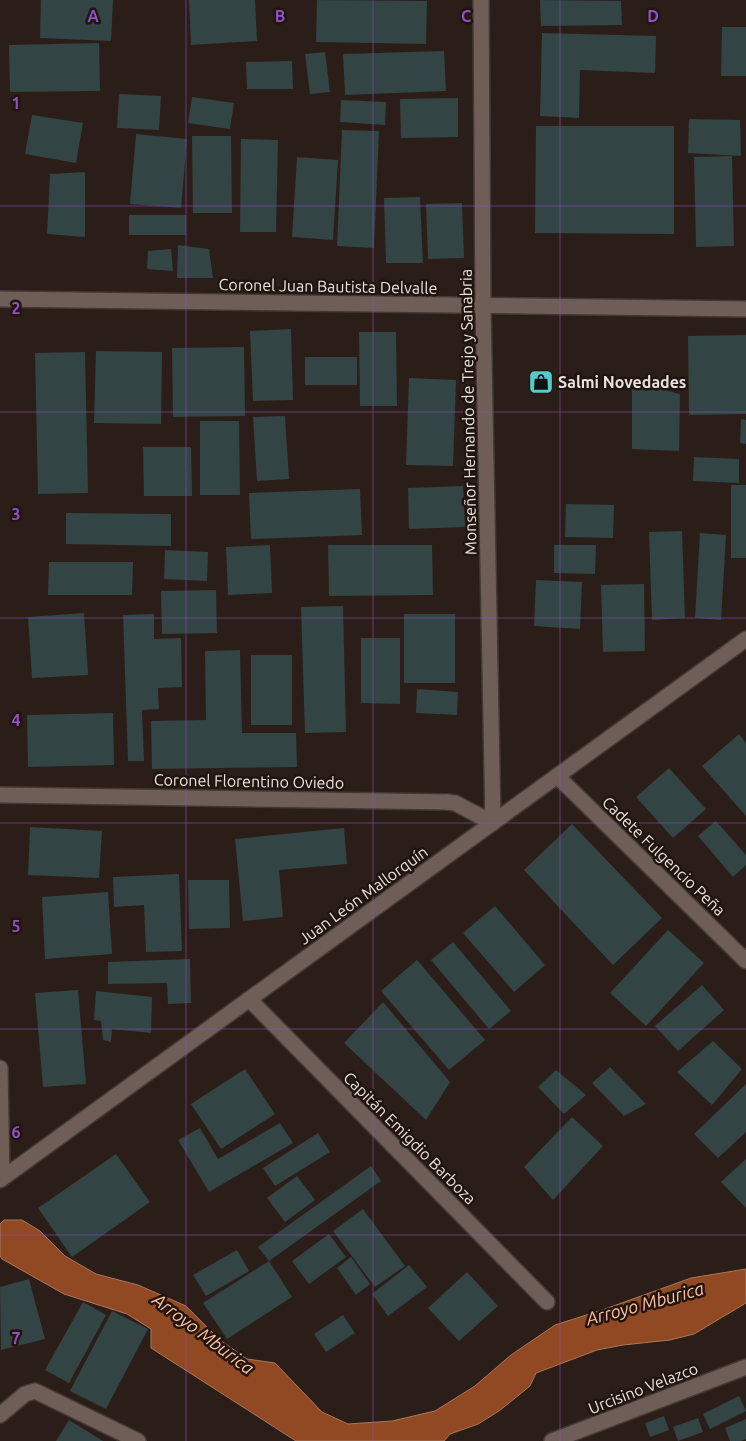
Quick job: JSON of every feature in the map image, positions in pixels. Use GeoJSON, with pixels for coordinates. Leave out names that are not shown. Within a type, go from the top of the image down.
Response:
{"type":"FeatureCollection","features":[{"type":"Feature","properties":{"kind":"street","name":"Monseñor Hernando de Trejo y Sanabria"},"geometry":{"type":"LineString","coordinates":[[481,0],[483,306],[493,823]]}},
{"type":"Feature","properties":{"kind":"street","name":"Coronel Juan Bautista Delvalle"},"geometry":{"type":"LineString","coordinates":[[0,299],[746,309]]}},
{"type":"Feature","properties":{"kind":"street","name":"Juan León Mallorquín"},"geometry":{"type":"LineString","coordinates":[[1,1179],[746,639]]}},
{"type":"Feature","properties":{"kind":"street","name":"Cadete Fulgencio Peña"},"geometry":{"type":"LineString","coordinates":[[557,776],[746,961]]}},
{"type":"Feature","properties":{"kind":"street","name":"Coronel Florentino Oviedo"},"geometry":{"type":"LineString","coordinates":[[0,795],[447,802],[455,803],[493,823]]}},
{"type":"Feature","properties":{"kind":"street","name":"Capitán Emigdio Barboza"},"geometry":{"type":"LineString","coordinates":[[249,999],[547,1302]]}},
{"type":"Feature","properties":{"kind":"street"},"geometry":{"type":"LineString","coordinates":[[0,1068],[1,1179]]}},
{"type":"Feature","properties":{"kind":"street","name":"Urcisino Velazco"},"geometry":{"type":"LineString","coordinates":[[552,1441],[746,1367]]}},
{"type":"Feature","properties":{"kind":"street"},"geometry":{"type":"LineString","coordinates":[[0,1415],[25,1394],[34,1391],[138,1441]]}},
{"type":"Feature","properties":{"kind":"water","name":"Arroyo Mburica"},"geometry":{"type":"Polygon","coordinates":[[[4,1220],[22,1220],[40,1231],[65,1256],[96,1274],[138,1285],[186,1306],[220,1340],[247,1359],[275,1363],[322,1412],[348,1424],[392,1421],[435,1411],[475,1386],[511,1355],[555,1325],[691,1278],[746,1269],[746,1303],[694,1334],[670,1340],[597,1350],[536,1373],[530,1386],[499,1411],[478,1424],[450,1434],[444,1441],[296,1441],[151,1348],[151,1329],[127,1314],[64,1294],[2,1259],[0,1256],[0,1224],[4,1220]]]}},
{"type":"Feature","properties":{"kind":"building"},"geometry":{"type":"Polygon","coordinates":[[[41,0],[113,0],[111,41],[40,38],[41,0]]]}},
{"type":"Feature","properties":{"kind":"building"},"geometry":{"type":"Polygon","coordinates":[[[189,0],[255,0],[257,41],[191,45],[189,0]]]}},
{"type":"Feature","properties":{"kind":"building"},"geometry":{"type":"Polygon","coordinates":[[[317,0],[427,1],[426,44],[316,42],[317,0]]]}},
{"type":"Feature","properties":{"kind":"building"},"geometry":{"type":"Polygon","coordinates":[[[540,0],[621,1],[622,25],[541,26],[540,0]]]}},
{"type":"Feature","properties":{"kind":"building"},"geometry":{"type":"Polygon","coordinates":[[[722,27],[746,27],[746,76],[721,76],[722,27]]]}},
{"type":"Feature","properties":{"kind":"building"},"geometry":{"type":"Polygon","coordinates":[[[542,33],[656,36],[655,73],[580,70],[579,118],[540,116],[542,33]]]}},
{"type":"Feature","properties":{"kind":"building"},"geometry":{"type":"Polygon","coordinates":[[[99,43],[100,91],[10,92],[9,45],[99,43]]]}},
{"type":"Feature","properties":{"kind":"building"},"geometry":{"type":"Polygon","coordinates":[[[444,51],[446,91],[345,95],[343,54],[444,51]]]}},
{"type":"Feature","properties":{"kind":"building"},"geometry":{"type":"Polygon","coordinates":[[[325,52],[330,92],[310,94],[305,54],[325,52]]]}},
{"type":"Feature","properties":{"kind":"building"},"geometry":{"type":"Polygon","coordinates":[[[292,61],[293,89],[247,89],[246,62],[292,61]]]}},
{"type":"Feature","properties":{"kind":"building"},"geometry":{"type":"Polygon","coordinates":[[[119,94],[161,96],[159,130],[117,128],[119,94]]]}},
{"type":"Feature","properties":{"kind":"building"},"geometry":{"type":"Polygon","coordinates":[[[192,97],[234,103],[230,129],[188,123],[192,97]]]}},
{"type":"Feature","properties":{"kind":"building"},"geometry":{"type":"Polygon","coordinates":[[[458,98],[458,137],[401,138],[400,99],[458,98]]]}},
{"type":"Feature","properties":{"kind":"building"},"geometry":{"type":"Polygon","coordinates":[[[341,100],[386,102],[385,125],[340,122],[341,100]]]}},
{"type":"Feature","properties":{"kind":"building"},"geometry":{"type":"Polygon","coordinates":[[[32,115],[83,123],[76,163],[25,154],[32,115]]]}},
{"type":"Feature","properties":{"kind":"building"},"geometry":{"type":"Polygon","coordinates":[[[689,119],[740,120],[741,156],[688,153],[689,119]]]}},
{"type":"Feature","properties":{"kind":"building"},"geometry":{"type":"Polygon","coordinates":[[[536,126],[674,126],[674,234],[535,233],[536,126]]]}},
{"type":"Feature","properties":{"kind":"building"},"geometry":{"type":"Polygon","coordinates":[[[342,130],[379,131],[374,248],[337,246],[342,130]]]}},
{"type":"Feature","properties":{"kind":"building"},"geometry":{"type":"Polygon","coordinates":[[[136,134],[187,139],[181,208],[130,204],[136,134]]]}},
{"type":"Feature","properties":{"kind":"building"},"geometry":{"type":"Polygon","coordinates":[[[192,136],[231,136],[232,213],[193,213],[192,136]]]}},
{"type":"Feature","properties":{"kind":"building"},"geometry":{"type":"Polygon","coordinates":[[[241,139],[278,140],[276,232],[240,232],[241,139]]]}},
{"type":"Feature","properties":{"kind":"building"},"geometry":{"type":"Polygon","coordinates":[[[732,156],[734,246],[696,247],[694,157],[732,156]]]}},
{"type":"Feature","properties":{"kind":"building"},"geometry":{"type":"Polygon","coordinates":[[[297,157],[338,160],[333,240],[292,237],[297,157]]]}},
{"type":"Feature","properties":{"kind":"building"},"geometry":{"type":"Polygon","coordinates":[[[85,172],[85,237],[47,234],[50,174],[85,172]]]}},
{"type":"Feature","properties":{"kind":"building"},"geometry":{"type":"Polygon","coordinates":[[[420,197],[423,263],[386,263],[384,198],[420,197]]]}},
{"type":"Feature","properties":{"kind":"building"},"geometry":{"type":"Polygon","coordinates":[[[462,203],[464,258],[428,259],[426,204],[462,203]]]}},
{"type":"Feature","properties":{"kind":"building"},"geometry":{"type":"Polygon","coordinates":[[[129,215],[186,215],[186,235],[129,235],[129,215]]]}},
{"type":"Feature","properties":{"kind":"building"},"geometry":{"type":"Polygon","coordinates":[[[178,245],[209,249],[213,278],[177,278],[178,245]]]}},
{"type":"Feature","properties":{"kind":"building"},"geometry":{"type":"Polygon","coordinates":[[[171,249],[173,271],[147,269],[148,251],[171,249]]]}},
{"type":"Feature","properties":{"kind":"building"},"geometry":{"type":"Polygon","coordinates":[[[291,329],[293,400],[253,401],[250,331],[291,329]]]}},
{"type":"Feature","properties":{"kind":"building"},"geometry":{"type":"Polygon","coordinates":[[[359,332],[396,332],[397,406],[360,406],[359,332]]]}},
{"type":"Feature","properties":{"kind":"building"},"geometry":{"type":"Polygon","coordinates":[[[746,335],[746,414],[689,415],[688,336],[746,335]]]}},
{"type":"Feature","properties":{"kind":"building"},"geometry":{"type":"Polygon","coordinates":[[[244,347],[245,416],[173,417],[172,348],[244,347]]]}},
{"type":"Feature","properties":{"kind":"building"},"geometry":{"type":"Polygon","coordinates":[[[96,351],[162,352],[161,424],[94,423],[96,351]]]}},
{"type":"Feature","properties":{"kind":"building"},"geometry":{"type":"Polygon","coordinates":[[[85,352],[88,493],[38,494],[35,353],[85,352]]]}},
{"type":"Feature","properties":{"kind":"building"},"geometry":{"type":"Polygon","coordinates":[[[305,357],[357,357],[357,385],[305,385],[305,357]]]}},
{"type":"Feature","properties":{"kind":"building"},"geometry":{"type":"Polygon","coordinates":[[[646,376],[666,378],[668,391],[680,394],[679,451],[632,449],[632,389],[643,389],[646,376]]]}},
{"type":"Feature","properties":{"kind":"building"},"geometry":{"type":"Polygon","coordinates":[[[409,378],[456,380],[453,466],[406,465],[409,378]]]}},
{"type":"Feature","properties":{"kind":"building"},"geometry":{"type":"Polygon","coordinates":[[[285,416],[289,479],[257,481],[253,417],[285,416]]]}},
{"type":"Feature","properties":{"kind":"building"},"geometry":{"type":"Polygon","coordinates":[[[741,419],[746,420],[746,444],[740,443],[741,419]]]}},
{"type":"Feature","properties":{"kind":"building"},"geometry":{"type":"Polygon","coordinates":[[[200,421],[239,421],[240,495],[200,495],[200,421]]]}},
{"type":"Feature","properties":{"kind":"building"},"geometry":{"type":"Polygon","coordinates":[[[143,447],[191,447],[192,496],[144,496],[143,447]]]}},
{"type":"Feature","properties":{"kind":"building"},"geometry":{"type":"Polygon","coordinates":[[[694,457],[739,459],[739,483],[693,481],[694,457]]]}},
{"type":"Feature","properties":{"kind":"building"},"geometry":{"type":"Polygon","coordinates":[[[731,485],[746,485],[746,558],[731,558],[731,485]]]}},
{"type":"Feature","properties":{"kind":"building"},"geometry":{"type":"Polygon","coordinates":[[[463,486],[465,527],[409,529],[408,488],[463,486]]]}},
{"type":"Feature","properties":{"kind":"building"},"geometry":{"type":"Polygon","coordinates":[[[360,489],[362,535],[251,539],[249,493],[360,489]]]}},
{"type":"Feature","properties":{"kind":"building"},"geometry":{"type":"Polygon","coordinates":[[[566,504],[614,505],[613,538],[565,537],[566,504]]]}},
{"type":"Feature","properties":{"kind":"building"},"geometry":{"type":"Polygon","coordinates":[[[66,513],[171,514],[171,546],[66,544],[66,513]]]}},
{"type":"Feature","properties":{"kind":"building"},"geometry":{"type":"Polygon","coordinates":[[[682,531],[685,618],[652,620],[649,532],[682,531]]]}},
{"type":"Feature","properties":{"kind":"building"},"geometry":{"type":"Polygon","coordinates":[[[700,533],[726,535],[721,620],[695,618],[700,533]]]}},
{"type":"Feature","properties":{"kind":"building"},"geometry":{"type":"Polygon","coordinates":[[[270,545],[272,593],[228,595],[226,547],[270,545]]]}},
{"type":"Feature","properties":{"kind":"building"},"geometry":{"type":"Polygon","coordinates":[[[328,545],[432,545],[433,595],[329,596],[328,545]]]}},
{"type":"Feature","properties":{"kind":"building"},"geometry":{"type":"Polygon","coordinates":[[[554,545],[596,545],[595,574],[554,573],[554,545]]]}},
{"type":"Feature","properties":{"kind":"building"},"geometry":{"type":"Polygon","coordinates":[[[165,550],[208,552],[207,581],[164,579],[165,550]]]}},
{"type":"Feature","properties":{"kind":"building"},"geometry":{"type":"Polygon","coordinates":[[[49,562],[133,562],[132,595],[48,595],[49,562]]]}},
{"type":"Feature","properties":{"kind":"building"},"geometry":{"type":"Polygon","coordinates":[[[536,580],[582,582],[580,629],[534,626],[536,580]]]}},
{"type":"Feature","properties":{"kind":"building"},"geometry":{"type":"Polygon","coordinates":[[[644,584],[645,651],[603,652],[601,585],[644,584]]]}},
{"type":"Feature","properties":{"kind":"building"},"geometry":{"type":"Polygon","coordinates":[[[216,590],[217,633],[162,634],[161,591],[216,590]]]}},
{"type":"Feature","properties":{"kind":"building"},"geometry":{"type":"Polygon","coordinates":[[[343,606],[346,732],[305,733],[301,607],[343,606]]]}},
{"type":"Feature","properties":{"kind":"building"},"geometry":{"type":"Polygon","coordinates":[[[84,613],[88,675],[32,678],[28,617],[84,613]]]}},
{"type":"Feature","properties":{"kind":"building"},"geometry":{"type":"Polygon","coordinates":[[[154,614],[154,639],[181,638],[182,687],[158,688],[159,709],[142,710],[144,761],[128,761],[123,615],[154,614]]]}},
{"type":"Feature","properties":{"kind":"building"},"geometry":{"type":"Polygon","coordinates":[[[404,614],[455,614],[455,683],[404,683],[404,614]]]}},
{"type":"Feature","properties":{"kind":"building"},"geometry":{"type":"Polygon","coordinates":[[[361,638],[400,638],[400,704],[361,703],[361,638]]]}},
{"type":"Feature","properties":{"kind":"building"},"geometry":{"type":"Polygon","coordinates":[[[240,650],[242,733],[296,733],[297,767],[152,769],[151,721],[206,720],[205,651],[240,650]]]}},
{"type":"Feature","properties":{"kind":"building"},"geometry":{"type":"Polygon","coordinates":[[[251,655],[292,655],[292,725],[251,725],[251,655]]]}},
{"type":"Feature","properties":{"kind":"building"},"geometry":{"type":"Polygon","coordinates":[[[417,689],[458,692],[457,715],[416,713],[417,689]]]}},
{"type":"Feature","properties":{"kind":"building"},"geometry":{"type":"Polygon","coordinates":[[[113,713],[114,765],[28,767],[27,715],[113,713]]]}},
{"type":"Feature","properties":{"kind":"building"},"geometry":{"type":"Polygon","coordinates":[[[739,734],[746,743],[746,816],[702,766],[739,734]]]}},
{"type":"Feature","properties":{"kind":"building"},"geometry":{"type":"Polygon","coordinates":[[[669,768],[706,809],[673,838],[636,797],[669,768]]]}},
{"type":"Feature","properties":{"kind":"building"},"geometry":{"type":"Polygon","coordinates":[[[716,821],[746,855],[746,865],[733,877],[698,836],[716,821]]]}},
{"type":"Feature","properties":{"kind":"building"},"geometry":{"type":"Polygon","coordinates":[[[572,824],[662,918],[613,965],[524,870],[572,824]]]}},
{"type":"Feature","properties":{"kind":"building"},"geometry":{"type":"Polygon","coordinates":[[[30,827],[102,831],[99,878],[28,875],[30,827]]]}},
{"type":"Feature","properties":{"kind":"building"},"geometry":{"type":"Polygon","coordinates":[[[344,828],[347,864],[279,870],[283,917],[243,921],[235,839],[344,828]]]}},
{"type":"Feature","properties":{"kind":"building"},"geometry":{"type":"Polygon","coordinates":[[[179,874],[182,951],[146,952],[144,905],[114,907],[113,877],[179,874]]]}},
{"type":"Feature","properties":{"kind":"building"},"geometry":{"type":"Polygon","coordinates":[[[188,880],[229,880],[230,928],[189,929],[188,880]]]}},
{"type":"Feature","properties":{"kind":"building"},"geometry":{"type":"Polygon","coordinates":[[[108,892],[112,954],[45,959],[42,897],[108,892]]]}},
{"type":"Feature","properties":{"kind":"building"},"geometry":{"type":"Polygon","coordinates":[[[495,906],[545,965],[514,992],[463,933],[495,906]]]}},
{"type":"Feature","properties":{"kind":"building"},"geometry":{"type":"Polygon","coordinates":[[[668,930],[704,963],[646,1026],[610,993],[668,930]]]}},
{"type":"Feature","properties":{"kind":"building"},"geometry":{"type":"Polygon","coordinates":[[[453,942],[511,1011],[489,1029],[431,960],[453,942]]]}},
{"type":"Feature","properties":{"kind":"building"},"geometry":{"type":"Polygon","coordinates":[[[190,959],[191,1003],[168,1004],[167,983],[108,984],[108,962],[190,959]]]}},
{"type":"Feature","properties":{"kind":"building"},"geometry":{"type":"Polygon","coordinates":[[[417,960],[485,1040],[449,1070],[381,991],[417,960]]]}},
{"type":"Feature","properties":{"kind":"building"},"geometry":{"type":"Polygon","coordinates":[[[702,985],[724,1010],[678,1051],[655,1026],[702,985]]]}},
{"type":"Feature","properties":{"kind":"building"},"geometry":{"type":"Polygon","coordinates":[[[78,990],[86,1084],[43,1087],[35,993],[78,990]]]}},
{"type":"Feature","properties":{"kind":"building"},"geometry":{"type":"Polygon","coordinates":[[[96,991],[152,997],[151,1033],[112,1029],[111,1042],[103,1040],[101,1021],[94,1020],[96,991]]]}},
{"type":"Feature","properties":{"kind":"building"},"geometry":{"type":"Polygon","coordinates":[[[383,1002],[450,1082],[426,1120],[344,1043],[383,1002]]]}},
{"type":"Feature","properties":{"kind":"building"},"geometry":{"type":"Polygon","coordinates":[[[713,1041],[742,1069],[712,1105],[677,1072],[713,1041]]]}},
{"type":"Feature","properties":{"kind":"building"},"geometry":{"type":"Polygon","coordinates":[[[610,1067],[646,1104],[624,1116],[592,1083],[610,1067]]]}},
{"type":"Feature","properties":{"kind":"building"},"geometry":{"type":"Polygon","coordinates":[[[245,1069],[275,1114],[221,1149],[191,1104],[245,1069]]]}},
{"type":"Feature","properties":{"kind":"building"},"geometry":{"type":"Polygon","coordinates":[[[556,1070],[586,1095],[564,1114],[538,1087],[556,1070]]]}},
{"type":"Feature","properties":{"kind":"building"},"geometry":{"type":"Polygon","coordinates":[[[746,1084],[746,1132],[718,1158],[694,1134],[746,1084]]]}},
{"type":"Feature","properties":{"kind":"building"},"geometry":{"type":"Polygon","coordinates":[[[572,1117],[603,1146],[553,1200],[524,1167],[572,1117]]]}},
{"type":"Feature","properties":{"kind":"building"},"geometry":{"type":"Polygon","coordinates":[[[280,1123],[293,1143],[209,1192],[178,1140],[200,1128],[218,1159],[280,1123]]]}},
{"type":"Feature","properties":{"kind":"building"},"geometry":{"type":"Polygon","coordinates":[[[318,1133],[330,1152],[275,1186],[263,1168],[318,1133]]]}},
{"type":"Feature","properties":{"kind":"building"},"geometry":{"type":"Polygon","coordinates":[[[116,1154],[150,1202],[72,1257],[38,1208],[116,1154]]]}},
{"type":"Feature","properties":{"kind":"building"},"geometry":{"type":"Polygon","coordinates":[[[746,1159],[746,1208],[721,1182],[746,1159]]]}},
{"type":"Feature","properties":{"kind":"building"},"geometry":{"type":"Polygon","coordinates":[[[371,1166],[381,1181],[269,1261],[258,1247],[371,1166]]]}},
{"type":"Feature","properties":{"kind":"building"},"geometry":{"type":"Polygon","coordinates":[[[297,1176],[315,1200],[285,1222],[267,1198],[297,1176]]]}},
{"type":"Feature","properties":{"kind":"building"},"geometry":{"type":"Polygon","coordinates":[[[363,1209],[405,1266],[375,1287],[333,1231],[363,1209]]]}},
{"type":"Feature","properties":{"kind":"building"},"geometry":{"type":"Polygon","coordinates":[[[329,1234],[346,1257],[309,1284],[292,1261],[329,1234]]]}},
{"type":"Feature","properties":{"kind":"building"},"geometry":{"type":"Polygon","coordinates":[[[237,1250],[249,1271],[206,1296],[193,1275],[237,1250]]]}},
{"type":"Feature","properties":{"kind":"building"},"geometry":{"type":"Polygon","coordinates":[[[351,1257],[370,1284],[356,1295],[337,1268],[351,1257]]]}},
{"type":"Feature","properties":{"kind":"building"},"geometry":{"type":"Polygon","coordinates":[[[269,1261],[292,1297],[227,1339],[203,1303],[269,1261]]]}},
{"type":"Feature","properties":{"kind":"building"},"geometry":{"type":"Polygon","coordinates":[[[409,1265],[427,1287],[388,1316],[372,1294],[409,1265]]]}},
{"type":"Feature","properties":{"kind":"building"},"geometry":{"type":"Polygon","coordinates":[[[467,1272],[498,1306],[459,1341],[428,1308],[467,1272]]]}},
{"type":"Feature","properties":{"kind":"building"},"geometry":{"type":"Polygon","coordinates":[[[29,1279],[45,1339],[1,1350],[0,1287],[29,1279]]]}},
{"type":"Feature","properties":{"kind":"building"},"geometry":{"type":"Polygon","coordinates":[[[83,1302],[106,1315],[69,1383],[45,1370],[83,1302]]]}},
{"type":"Feature","properties":{"kind":"building"},"geometry":{"type":"Polygon","coordinates":[[[112,1311],[148,1329],[106,1409],[70,1391],[112,1311]]]}},
{"type":"Feature","properties":{"kind":"building"},"geometry":{"type":"Polygon","coordinates":[[[343,1315],[355,1333],[326,1352],[314,1334],[343,1315]]]}},
{"type":"Feature","properties":{"kind":"building"},"geometry":{"type":"Polygon","coordinates":[[[739,1396],[746,1411],[710,1429],[703,1414],[739,1396]]]}},
{"type":"Feature","properties":{"kind":"building"},"geometry":{"type":"Polygon","coordinates":[[[664,1416],[669,1430],[650,1437],[645,1423],[664,1416]]]}},
{"type":"Feature","properties":{"kind":"building"},"geometry":{"type":"Polygon","coordinates":[[[698,1418],[703,1432],[678,1441],[673,1427],[698,1418]]]}},
{"type":"Feature","properties":{"kind":"building"},"geometry":{"type":"Polygon","coordinates":[[[746,1419],[746,1439],[730,1441],[725,1428],[746,1419]]]}},
{"type":"Feature","properties":{"kind":"building"},"geometry":{"type":"Polygon","coordinates":[[[69,1420],[103,1441],[56,1441],[69,1420]]]}},
{"type":"Feature","properties":{"kind":"place","name":"Salmi Novedades"},"geometry":{"type":"Point","coordinates":[541,382]}}]}
